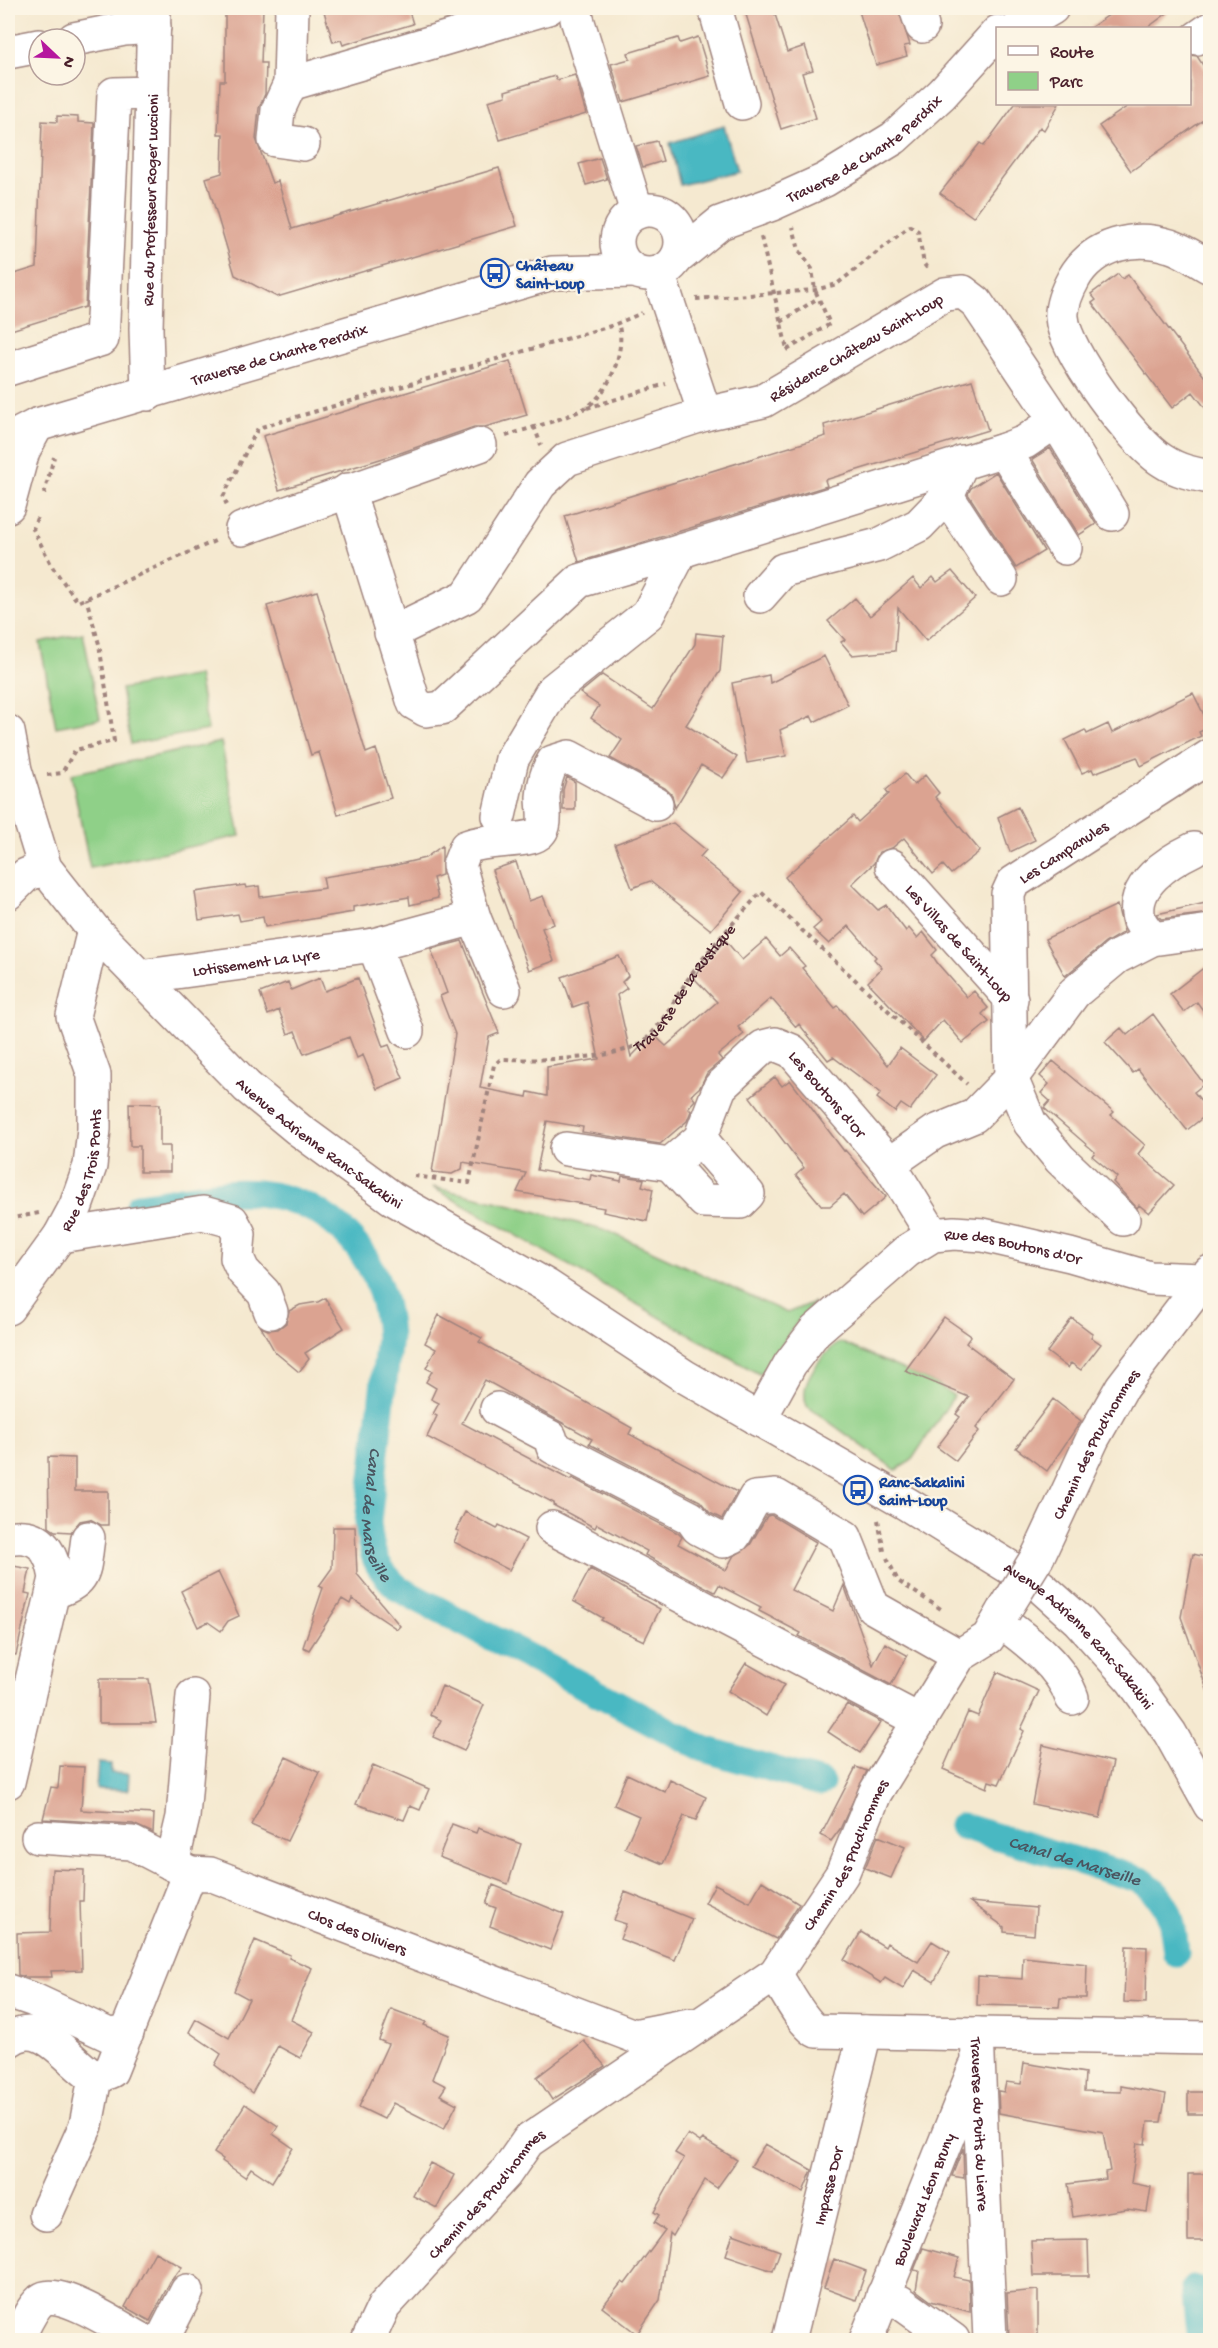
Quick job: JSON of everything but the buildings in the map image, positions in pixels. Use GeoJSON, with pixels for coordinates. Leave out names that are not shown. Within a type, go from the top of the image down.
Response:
{"type":"FeatureCollection","features":[{"type":"Feature","properties":{"kind":"street"},"geometry":{"type":"LineString","coordinates":[[292,8],[290,84],[278,110],[274,140],[303,144]]}},
{"type":"Feature","properties":{"kind":"street"},"geometry":{"type":"LineString","coordinates":[[715,8],[742,103]]}},
{"type":"Feature","properties":{"kind":"street","name":"Traverse de Chante Perdrix"},"geometry":{"type":"LineString","coordinates":[[1005,27],[1025,8]]}},
{"type":"Feature","properties":{"kind":"street"},"geometry":{"type":"LineString","coordinates":[[1020,27],[1052,8]]}},
{"type":"Feature","properties":{"kind":"street"},"geometry":{"type":"LineString","coordinates":[[290,84],[568,10],[640,220]]}},
{"type":"Feature","properties":{"kind":"street"},"geometry":{"type":"LineString","coordinates":[[87,36],[124,29],[154,17]]}},
{"type":"Feature","properties":{"kind":"street","name":"Rue du Professeur Roger Luccioni"},"geometry":{"type":"LineString","coordinates":[[148,394],[146,329],[154,17]]}},
{"type":"Feature","properties":{"kind":"street","name":"Traverse de Chante Perdrix"},"geometry":{"type":"LineString","coordinates":[[8,440],[38,425],[552,273],[656,267],[720,223],[772,204],[825,180],[894,138],[942,94],[996,35]]}},
{"type":"Feature","properties":{"kind":"street"},"geometry":{"type":"LineString","coordinates":[[8,52],[27,48]]}},
{"type":"Feature","properties":{"kind":"street"},"geometry":{"type":"LineString","coordinates":[[8,369],[102,339],[114,94],[152,93]]}},
{"type":"Feature","properties":{"kind":"street"},"geometry":{"type":"LineString","coordinates":[[640,220],[619,254],[656,267]]}},
{"type":"Feature","properties":{"kind":"street"},"geometry":{"type":"LineString","coordinates":[[640,220],[680,234],[656,267]]}},
{"type":"Feature","properties":{"kind":"street","name":"Traverse de Chante Perdrix"},"geometry":{"type":"LineString","coordinates":[[552,273],[640,220],[720,223]]}},
{"type":"Feature","properties":{"kind":"street"},"geometry":{"type":"LineString","coordinates":[[1210,267],[1169,246],[1136,241],[1103,249],[1082,265],[1067,292],[1061,316],[1068,339],[1083,368],[1139,442],[1162,461],[1184,472],[1210,477]]}},
{"type":"Feature","properties":{"kind":"street"},"geometry":{"type":"LineString","coordinates":[[656,267],[705,414]]}},
{"type":"Feature","properties":{"kind":"street","name":"Résidence Château Saint-Loup"},"geometry":{"type":"LineString","coordinates":[[391,633],[467,596],[540,484],[551,471],[567,459],[705,414],[762,401],[945,294],[963,292],[976,302],[1056,422],[1112,514]]}},
{"type":"Feature","properties":{"kind":"street"},"geometry":{"type":"LineString","coordinates":[[348,490],[414,703],[426,710],[442,708],[579,581],[1004,450],[1025,442],[1056,422]]}},
{"type":"Feature","properties":{"kind":"street"},"geometry":{"type":"LineString","coordinates":[[8,506],[23,451],[38,425]]}},
{"type":"Feature","properties":{"kind":"street"},"geometry":{"type":"LineString","coordinates":[[242,529],[348,490],[480,446]]}},
{"type":"Feature","properties":{"kind":"street"},"geometry":{"type":"LineString","coordinates":[[1004,450],[1065,548]]}},
{"type":"Feature","properties":{"kind":"street"},"geometry":{"type":"LineString","coordinates":[[760,596],[783,570],[879,545],[919,525],[947,496],[962,462]]}},
{"type":"Feature","properties":{"kind":"street"},"geometry":{"type":"LineString","coordinates":[[947,496],[1001,579]]}},
{"type":"Feature","properties":{"kind":"street"},"geometry":{"type":"LineString","coordinates":[[500,816],[512,759],[552,690],[648,614],[681,551]]}},
{"type":"Feature","properties":{"kind":"street"},"geometry":{"type":"LineString","coordinates":[[8,732],[21,772],[45,868],[94,930],[131,969],[73,1016]]}},
{"type":"Feature","properties":{"kind":"street","name":"Les Campanules"},"geometry":{"type":"LineString","coordinates":[[1011,999],[1008,894],[1013,883],[1210,756]]}},
{"type":"Feature","properties":{"kind":"street"},"geometry":{"type":"LineString","coordinates":[[504,990],[474,918],[459,865],[466,847],[477,843],[533,837],[542,829],[546,818],[543,798],[546,773],[553,762],[569,757],[656,804]]}},
{"type":"Feature","properties":{"kind":"street"},"geometry":{"type":"LineString","coordinates":[[1152,939],[1139,919],[1139,903],[1148,880],[1177,857],[1194,849]]}},
{"type":"Feature","properties":{"kind":"street","name":"Les Villas de Saint-Loup"},"geometry":{"type":"LineString","coordinates":[[892,866],[1011,999],[1011,1078]]}},
{"type":"Feature","properties":{"kind":"street"},"geometry":{"type":"LineString","coordinates":[[8,893],[26,875],[45,868]]}},
{"type":"Feature","properties":{"kind":"street","name":"Lotissement La Lyre"},"geometry":{"type":"LineString","coordinates":[[131,969],[374,945],[474,918]]}},
{"type":"Feature","properties":{"kind":"street"},"geometry":{"type":"LineString","coordinates":[[73,1016],[94,930]]}},
{"type":"Feature","properties":{"kind":"street"},"geometry":{"type":"LineString","coordinates":[[933,1235],[889,1164],[934,1132],[974,1116],[1011,1078],[1074,993],[1117,957],[1152,939],[1210,931]]}},
{"type":"Feature","properties":{"kind":"street"},"geometry":{"type":"LineString","coordinates":[[374,945],[407,1031]]}},
{"type":"Feature","properties":{"kind":"street","name":"Avenue Adrienne Ranc-Sakakini"},"geometry":{"type":"LineString","coordinates":[[131,969],[247,1087],[298,1129],[392,1198],[547,1286],[606,1306],[764,1411],[892,1509],[1040,1586],[1078,1620],[1132,1680],[1170,1733],[1210,1805]]}},
{"type":"Feature","properties":{"kind":"street","name":"Rue des Trois Ponts"},"geometry":{"type":"LineString","coordinates":[[8,1308],[60,1236],[76,1206],[90,1166],[94,1129],[94,1075],[73,1016]]}},
{"type":"Feature","properties":{"kind":"street","name":"Les Boutons d'Or"},"geometry":{"type":"LineString","coordinates":[[670,1164],[700,1139],[720,1087],[763,1047],[775,1044],[792,1051],[889,1164]]}},
{"type":"Feature","properties":{"kind":"street"},"geometry":{"type":"LineString","coordinates":[[1011,1078],[1030,1123],[1060,1159],[1123,1219]]}},
{"type":"Feature","properties":{"kind":"street"},"geometry":{"type":"LineString","coordinates":[[566,1149],[670,1164],[704,1201],[740,1202],[748,1194],[700,1139]]}},
{"type":"Feature","properties":{"kind":"street"},"geometry":{"type":"LineString","coordinates":[[60,1236],[203,1214],[232,1221],[239,1234],[237,1258],[243,1271],[264,1293],[271,1312]]}},
{"type":"Feature","properties":{"kind":"street","name":"Rue des Boutons d'Or"},"geometry":{"type":"LineString","coordinates":[[764,1411],[790,1364],[815,1331],[907,1251],[933,1235],[954,1233],[983,1235],[1070,1255],[1150,1278],[1206,1276]]}},
{"type":"Feature","properties":{"kind":"street","name":"Chemin des Prud'hommes"},"geometry":{"type":"LineString","coordinates":[[368,2340],[384,2306],[505,2174],[528,2141],[775,1974],[842,1874],[874,1793],[959,1656],[987,1638],[1038,1556],[1093,1438],[1110,1408],[1206,1276]]}},
{"type":"Feature","properties":{"kind":"street"},"geometry":{"type":"LineString","coordinates":[[497,1409],[550,1437],[553,1447],[691,1518],[698,1528],[723,1540],[734,1536],[755,1498],[776,1496],[845,1537],[873,1607],[959,1656]]}},
{"type":"Feature","properties":{"kind":"street"},"geometry":{"type":"LineString","coordinates":[[552,1528],[920,1721]]}},
{"type":"Feature","properties":{"kind":"street"},"geometry":{"type":"LineString","coordinates":[[8,1538],[22,1535],[44,1546],[55,1569],[56,1578],[8,1782]]}},
{"type":"Feature","properties":{"kind":"street"},"geometry":{"type":"LineString","coordinates":[[53,1592],[73,1586],[82,1574],[88,1538]]}},
{"type":"Feature","properties":{"kind":"street"},"geometry":{"type":"LineString","coordinates":[[1001,1615],[1067,1683],[1072,1698]]}},
{"type":"Feature","properties":{"kind":"street"},"geometry":{"type":"LineString","coordinates":[[94,2078],[111,2071],[124,2040],[181,1868],[193,1696]]}},
{"type":"Feature","properties":{"kind":"street","name":"Clos des Oliviers"},"geometry":{"type":"LineString","coordinates":[[38,1837],[132,1844],[181,1868],[210,1874],[634,2036],[704,2023]]}},
{"type":"Feature","properties":{"kind":"street","name":"Traverse du Puits du Lierre"},"geometry":{"type":"LineString","coordinates":[[775,1974],[793,1999],[805,2024],[816,2031],[865,2032],[978,2046],[990,2340]]}},
{"type":"Feature","properties":{"kind":"street"},"geometry":{"type":"LineString","coordinates":[[8,1991],[34,2000],[124,2040]]}},
{"type":"Feature","properties":{"kind":"street"},"geometry":{"type":"LineString","coordinates":[[8,2041],[18,2033],[33,2031],[44,2035],[94,2078]]}},
{"type":"Feature","properties":{"kind":"street","name":"Impasse Dor"},"geometry":{"type":"LineString","coordinates":[[789,2340],[865,2032]]}},
{"type":"Feature","properties":{"kind":"street"},"geometry":{"type":"LineString","coordinates":[[978,2046],[1210,2038]]}},
{"type":"Feature","properties":{"kind":"street","name":"Boulevard Léon Bruny"},"geometry":{"type":"LineString","coordinates":[[866,2340],[978,2046]]}},
{"type":"Feature","properties":{"kind":"street"},"geometry":{"type":"LineString","coordinates":[[46,2214],[86,2125],[94,2078]]}},
{"type":"Feature","properties":{"kind":"street"},"geometry":{"type":"LineString","coordinates":[[162,2340],[188,2291]]}},
{"type":"Feature","properties":{"kind":"street"},"geometry":{"type":"LineString","coordinates":[[17,2340],[42,2298],[52,2295],[68,2300],[142,2340]]}},
{"type":"Feature","properties":{"kind":"street"},"geometry":{"type":"LineString","coordinates":[[883,2295],[900,2302],[953,2340]]}},
{"type":"Feature","properties":{"kind":"path"},"geometry":{"type":"LineString","coordinates":[[687,300],[815,290],[837,284],[910,226],[918,231],[924,264]]}},
{"type":"Feature","properties":{"kind":"path"},"geometry":{"type":"LineString","coordinates":[[787,350],[830,324],[815,290],[812,268],[799,250],[796,237]]}},
{"type":"Feature","properties":{"kind":"path"},"geometry":{"type":"LineString","coordinates":[[764,247],[785,340]]}},
{"type":"Feature","properties":{"kind":"path"},"geometry":{"type":"LineString","coordinates":[[781,322],[818,298]]}},
{"type":"Feature","properties":{"kind":"path"},"geometry":{"type":"LineString","coordinates":[[33,529],[53,568],[78,602],[242,529],[223,497],[258,428],[618,323],[643,313]]}},
{"type":"Feature","properties":{"kind":"path"},"geometry":{"type":"LineString","coordinates":[[586,408],[612,375],[620,351],[618,323]]}},
{"type":"Feature","properties":{"kind":"path"},"geometry":{"type":"LineString","coordinates":[[539,440],[534,426],[673,382]]}},
{"type":"Feature","properties":{"kind":"path"},"geometry":{"type":"LineString","coordinates":[[21,772],[62,772],[75,750],[114,741],[99,644],[86,598]]}},
{"type":"Feature","properties":{"kind":"path","name":"Traverse de La Rustique"},"geometry":{"type":"LineString","coordinates":[[392,1198],[408,1175],[469,1184],[494,1065],[501,1059],[548,1060],[588,1056],[642,1043],[675,1003],[694,969],[761,892],[988,1102]]}},
{"type":"Feature","properties":{"kind":"path"},"geometry":{"type":"LineString","coordinates":[[8,1219],[40,1213],[45,1207]]}},
{"type":"Feature","properties":{"kind":"path"},"geometry":{"type":"LineString","coordinates":[[884,1549],[892,1509]]}},
{"type":"Feature","properties":{"kind":"path"},"geometry":{"type":"LineString","coordinates":[[891,1566],[898,1581],[933,1604]]}},
{"type":"Feature","properties":{"kind":"green space"},"geometry":{"type":"Polygon","coordinates":[[[83,633],[100,719],[56,727],[40,642],[83,633]]]}},
{"type":"Feature","properties":{"kind":"green space"},"geometry":{"type":"Polygon","coordinates":[[[198,675],[208,730],[131,744],[121,689],[198,675]]]}},
{"type":"Feature","properties":{"kind":"green space"},"geometry":{"type":"Polygon","coordinates":[[[221,742],[240,836],[90,868],[71,774],[221,742]]]}},
{"type":"Feature","properties":{"kind":"green space"},"geometry":{"type":"Polygon","coordinates":[[[432,1187],[512,1205],[610,1232],[787,1313],[814,1302],[789,1333],[772,1363],[759,1374],[432,1187]]]}},
{"type":"Feature","properties":{"kind":"green space"},"geometry":{"type":"Polygon","coordinates":[[[840,1342],[936,1384],[954,1396],[911,1461],[896,1470],[807,1406],[805,1388],[808,1379],[819,1362],[840,1342]]]}},
{"type":"Feature","properties":{"kind":"water"},"geometry":{"type":"Polygon","coordinates":[[[724,126],[737,171],[680,185],[670,143],[724,126]]]}},
{"type":"Feature","properties":{"kind":"water"},"geometry":{"type":"Polygon","coordinates":[[[98,1763],[111,1764],[111,1773],[129,1774],[128,1790],[96,1789],[98,1763]]]}},
{"type":"Feature","properties":{"kind":"waterway","name":"Canal de Marseille"},"geometry":{"type":"LineString","coordinates":[[139,1206],[198,1196],[243,1192],[285,1198],[310,1208],[332,1222],[351,1239],[366,1260],[378,1283],[389,1337],[368,1522],[371,1543],[379,1567],[399,1589],[704,1749],[821,1783]]}},
{"type":"Feature","properties":{"kind":"waterway","name":"Canal de Marseille"},"geometry":{"type":"LineString","coordinates":[[962,1826],[1141,1880],[1158,1896],[1168,1912],[1176,1953]]}},
{"type":"Feature","properties":{"kind":"waterway","name":"Canal de Marseille"},"geometry":{"type":"LineString","coordinates":[[1194,2288],[1200,2340]]}},
{"type":"Feature","properties":{"kind":"place","name":"Château Saint-Loup"},"geometry":{"type":"Point","coordinates":[495,273]}},
{"type":"Feature","properties":{"kind":"place","name":"Ranc-Sakalini Saint-Loup"},"geometry":{"type":"Point","coordinates":[858,1490]}}]}
